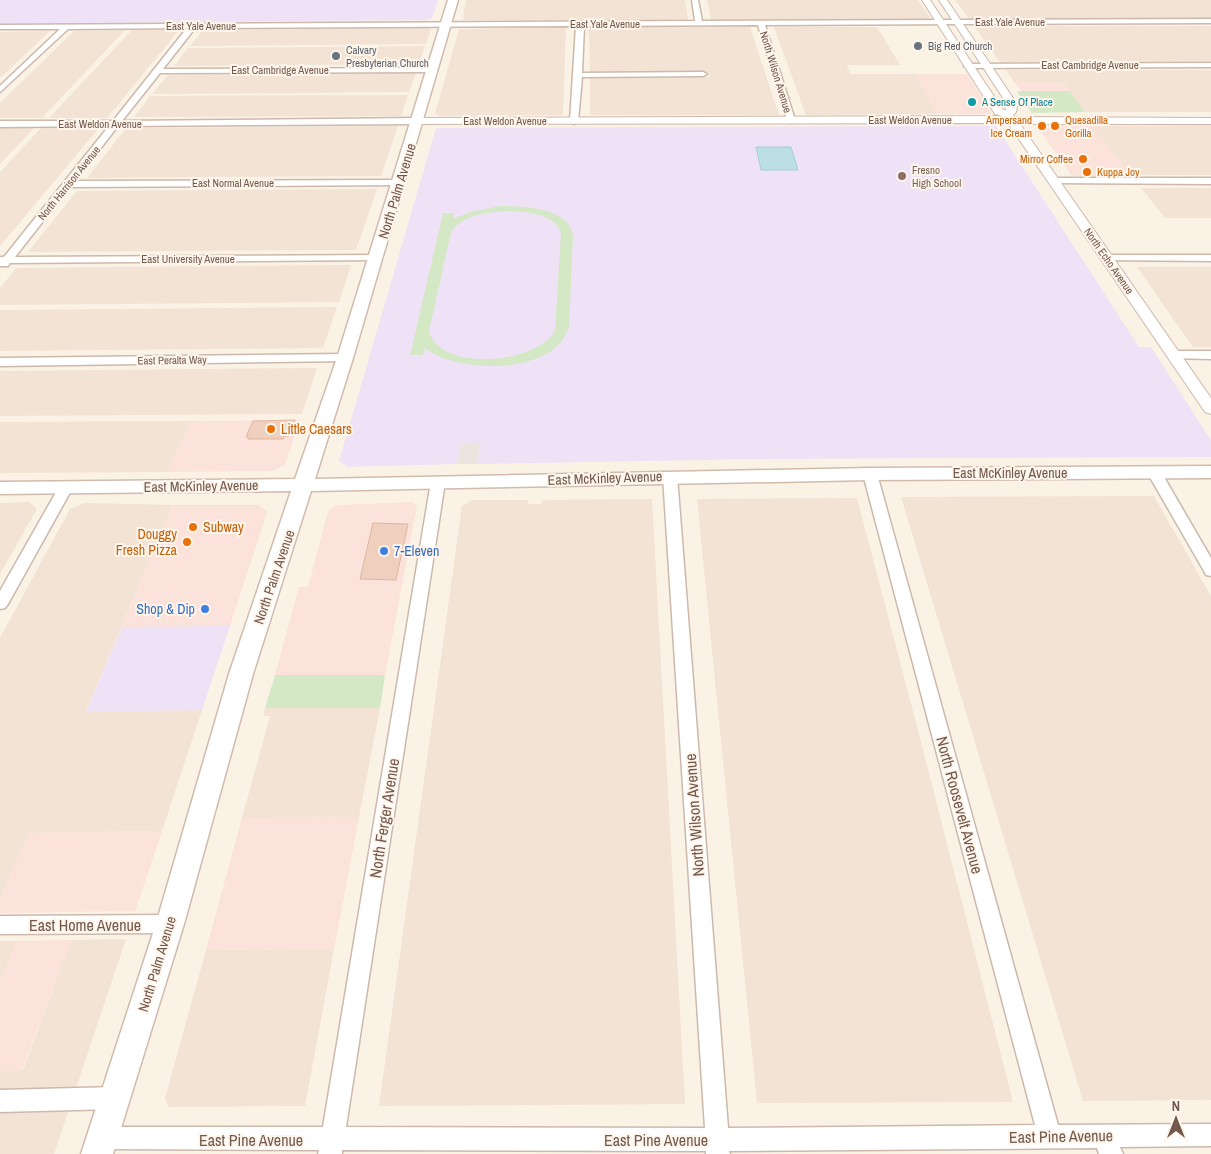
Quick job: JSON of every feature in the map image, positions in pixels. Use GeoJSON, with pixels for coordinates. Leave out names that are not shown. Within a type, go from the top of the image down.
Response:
{"type":"FeatureCollection","features":[{"type":"Feature","properties":{"kind":"main road","name":"North Palm Avenue"},"geometry":{"type":"LineString","coordinates":[[100,1146],[170,924],[241,674],[345,358],[453,0]]}},
{"type":"Feature","properties":{"kind":"main road","name":"East McKinley Avenue"},"geometry":{"type":"LineString","coordinates":[[0,488],[304,485],[670,476],[1211,472]]}},
{"type":"Feature","properties":{"kind":"street"},"geometry":{"type":"LineString","coordinates":[[695,0],[699,23]]}},
{"type":"Feature","properties":{"kind":"street","name":"North Echo Avenue"},"geometry":{"type":"LineString","coordinates":[[926,0],[968,66],[1000,112],[1008,117],[1054,181],[1211,410]]}},
{"type":"Feature","properties":{"kind":"street"},"geometry":{"type":"LineString","coordinates":[[943,0],[1012,106],[1008,117]]}},
{"type":"Feature","properties":{"kind":"street","name":"East Yale Avenue"},"geometry":{"type":"LineString","coordinates":[[0,28],[447,24],[1211,22]]}},
{"type":"Feature","properties":{"kind":"street","name":"North Wilson Avenue"},"geometry":{"type":"LineString","coordinates":[[761,23],[791,120]]}},
{"type":"Feature","properties":{"kind":"street"},"geometry":{"type":"LineString","coordinates":[[574,121],[580,24]]}},
{"type":"Feature","properties":{"kind":"street","name":"North Harrison Avenue"},"geometry":{"type":"LineString","coordinates":[[0,269],[4,260],[117,123],[193,26]]}},
{"type":"Feature","properties":{"kind":"street"},"geometry":{"type":"LineString","coordinates":[[0,90],[66,27]]}},
{"type":"Feature","properties":{"kind":"street","name":"East Cambridge Avenue"},"geometry":{"type":"LineString","coordinates":[[968,66],[1211,65]]}},
{"type":"Feature","properties":{"kind":"street","name":"East Cambridge Avenue"},"geometry":{"type":"LineString","coordinates":[[158,71],[433,70]]}},
{"type":"Feature","properties":{"kind":"street"},"geometry":{"type":"LineString","coordinates":[[578,75],[703,74]]}},
{"type":"Feature","properties":{"kind":"street","name":"East Weldon Avenue"},"geometry":{"type":"LineString","coordinates":[[0,124],[1008,117],[1027,122],[1179,118],[1211,115]]}},
{"type":"Feature","properties":{"kind":"street","name":"East Weldon Avenue"},"geometry":{"type":"LineString","coordinates":[[1179,118],[1211,121]]}},
{"type":"Feature","properties":{"kind":"street"},"geometry":{"type":"LineString","coordinates":[[1054,181],[1211,181]]}},
{"type":"Feature","properties":{"kind":"street","name":"East Normal Avenue"},"geometry":{"type":"LineString","coordinates":[[67,184],[399,183]]}},
{"type":"Feature","properties":{"kind":"street","name":"East University Avenue"},"geometry":{"type":"LineString","coordinates":[[4,260],[376,258]]}},
{"type":"Feature","properties":{"kind":"street"},"geometry":{"type":"LineString","coordinates":[[1106,258],[1211,258]]}},
{"type":"Feature","properties":{"kind":"street"},"geometry":{"type":"LineString","coordinates":[[1174,355],[1211,355]]}},
{"type":"Feature","properties":{"kind":"street","name":"East Peralta Way"},"geometry":{"type":"LineString","coordinates":[[0,362],[345,358]]}},
{"type":"Feature","properties":{"kind":"street"},"geometry":{"type":"LineString","coordinates":[[1154,472],[1211,571]]}},
{"type":"Feature","properties":{"kind":"street","name":"North Roosevelt Avenue"},"geometry":{"type":"LineString","coordinates":[[870,474],[1050,1137]]}},
{"type":"Feature","properties":{"kind":"street","name":"North Wilson Avenue"},"geometry":{"type":"LineString","coordinates":[[670,476],[717,1147]]}},
{"type":"Feature","properties":{"kind":"street","name":"North Ferger Avenue"},"geometry":{"type":"LineString","coordinates":[[331,1147],[438,482]]}},
{"type":"Feature","properties":{"kind":"street"},"geometry":{"type":"LineString","coordinates":[[0,604],[66,487]]}},
{"type":"Feature","properties":{"kind":"street","name":"East Home Avenue"},"geometry":{"type":"LineString","coordinates":[[0,925],[170,924]]}},
{"type":"Feature","properties":{"kind":"street"},"geometry":{"type":"LineString","coordinates":[[0,1101],[115,1098]]}},
{"type":"Feature","properties":{"kind":"street","name":"East Pine Avenue"},"geometry":{"type":"LineString","coordinates":[[100,1146],[717,1147],[1050,1137],[1108,1145],[1211,1135]]}},
{"type":"Feature","properties":{"kind":"shaded area"},"geometry":{"type":"Polygon","coordinates":[[[0,0],[438,0],[432,18],[427,20],[0,24],[0,0]]]}},
{"type":"Feature","properties":{"kind":"shaded area"},"geometry":{"type":"Polygon","coordinates":[[[466,0],[685,0],[688,20],[463,20],[466,0]]]}},
{"type":"Feature","properties":{"kind":"shaded area"},"geometry":{"type":"Polygon","coordinates":[[[707,0],[918,0],[931,19],[711,20],[707,0]]]}},
{"type":"Feature","properties":{"kind":"shaded area"},"geometry":{"type":"Polygon","coordinates":[[[955,0],[1211,0],[1211,18],[969,19],[955,0]]]}},
{"type":"Feature","properties":{"kind":"shaded area"},"geometry":{"type":"Polygon","coordinates":[[[974,26],[1211,26],[1211,61],[1000,62],[974,26]]]}},
{"type":"Feature","properties":{"kind":"shaded area"},"geometry":{"type":"Polygon","coordinates":[[[566,27],[563,115],[440,116],[435,114],[459,29],[566,27]]]}},
{"type":"Feature","properties":{"kind":"shaded area"},"geometry":{"type":"Polygon","coordinates":[[[589,27],[750,27],[779,115],[590,115],[590,78],[710,77],[709,72],[590,72],[589,27]]]}},
{"type":"Feature","properties":{"kind":"shaded area"},"geometry":{"type":"Polygon","coordinates":[[[774,27],[877,27],[900,65],[847,65],[850,74],[915,74],[937,114],[806,115],[774,27]]]}},
{"type":"Feature","properties":{"kind":"shaded area"},"geometry":{"type":"Polygon","coordinates":[[[431,29],[426,44],[190,46],[203,30],[431,29]]]}},
{"type":"Feature","properties":{"kind":"shaded area"},"geometry":{"type":"Polygon","coordinates":[[[125,30],[42,118],[0,118],[0,103],[74,31],[125,30]]]}},
{"type":"Feature","properties":{"kind":"shaded area"},"geometry":{"type":"Polygon","coordinates":[[[132,30],[179,30],[107,118],[49,118],[132,30]]]}},
{"type":"Feature","properties":{"kind":"shaded area"},"geometry":{"type":"Polygon","coordinates":[[[50,31],[34,46],[0,78],[0,32],[50,31]]]}},
{"type":"Feature","properties":{"kind":"shaded area"},"geometry":{"type":"Polygon","coordinates":[[[425,46],[419,63],[416,64],[174,66],[188,48],[425,46]]]}},
{"type":"Feature","properties":{"kind":"shaded area"},"geometry":{"type":"Polygon","coordinates":[[[1006,70],[1211,70],[1211,112],[1085,112],[1062,82],[1014,82],[1006,70]]]}},
{"type":"Feature","properties":{"kind":"shaded area"},"geometry":{"type":"Polygon","coordinates":[[[416,73],[409,92],[152,94],[168,75],[416,73]]]}},
{"type":"Feature","properties":{"kind":"shaded area"},"geometry":{"type":"Polygon","coordinates":[[[915,74],[967,74],[992,114],[937,114],[915,74]]]}},
{"type":"Feature","properties":{"kind":"shaded area"},"geometry":{"type":"Polygon","coordinates":[[[1014,82],[1062,82],[1069,91],[1021,91],[1014,82]]]}},
{"type":"Feature","properties":{"kind":"shaded area"},"geometry":{"type":"Polygon","coordinates":[[[408,95],[401,116],[134,117],[150,96],[408,95]]]}},
{"type":"Feature","properties":{"kind":"shaded area"},"geometry":{"type":"Polygon","coordinates":[[[1211,125],[1211,175],[1131,175],[1092,126],[1211,125]]]}},
{"type":"Feature","properties":{"kind":"shaded area"},"geometry":{"type":"Polygon","coordinates":[[[398,126],[381,176],[87,178],[126,128],[398,126]]]}},
{"type":"Feature","properties":{"kind":"shaded area","name":"Fresno High School"},"geometry":{"type":"Polygon","coordinates":[[[996,126],[1139,347],[1151,347],[1211,440],[1211,457],[759,459],[477,464],[480,443],[461,443],[457,464],[347,467],[339,461],[436,128],[996,126]]]}},
{"type":"Feature","properties":{"kind":"shaded area"},"geometry":{"type":"Polygon","coordinates":[[[1037,126],[1092,126],[1131,175],[1072,176],[1037,126]]]}},
{"type":"Feature","properties":{"kind":"shaded area"},"geometry":{"type":"Polygon","coordinates":[[[0,128],[34,128],[0,164],[0,128]]]}},
{"type":"Feature","properties":{"kind":"shaded area"},"geometry":{"type":"Polygon","coordinates":[[[41,128],[99,128],[0,246],[0,172],[41,128]]]}},
{"type":"Feature","properties":{"kind":"shaded area"},"geometry":{"type":"Polygon","coordinates":[[[1141,188],[1211,188],[1211,218],[1165,218],[1141,188]]]}},
{"type":"Feature","properties":{"kind":"shaded area"},"geometry":{"type":"Polygon","coordinates":[[[377,189],[356,250],[28,252],[77,191],[377,189]]]}},
{"type":"Feature","properties":{"kind":"shaded area"},"geometry":{"type":"Polygon","coordinates":[[[351,265],[339,302],[0,305],[0,288],[16,268],[351,265]]]}},
{"type":"Feature","properties":{"kind":"shaded area"},"geometry":{"type":"Polygon","coordinates":[[[1137,267],[1211,267],[1211,347],[1193,347],[1137,267]]]}},
{"type":"Feature","properties":{"kind":"shaded area"},"geometry":{"type":"Polygon","coordinates":[[[337,307],[323,348],[0,351],[0,310],[337,307]]]}},
{"type":"Feature","properties":{"kind":"shaded area"},"geometry":{"type":"Polygon","coordinates":[[[317,368],[302,414],[0,416],[0,371],[317,368]]]}},
{"type":"Feature","properties":{"kind":"shaded area"},"geometry":{"type":"Polygon","coordinates":[[[300,420],[285,465],[273,471],[167,472],[191,421],[300,420]]]}},
{"type":"Feature","properties":{"kind":"shaded area"},"geometry":{"type":"Polygon","coordinates":[[[191,421],[167,472],[0,473],[0,422],[191,421]]]}},
{"type":"Feature","properties":{"kind":"shaded area"},"geometry":{"type":"Polygon","coordinates":[[[461,443],[480,443],[477,464],[457,464],[461,443]]]}},
{"type":"Feature","properties":{"kind":"shaded area"},"geometry":{"type":"Polygon","coordinates":[[[1154,496],[1211,596],[1211,1100],[1083,1101],[901,497],[1154,496]]]}},
{"type":"Feature","properties":{"kind":"shaded area"},"geometry":{"type":"Polygon","coordinates":[[[857,498],[1013,1102],[757,1103],[697,499],[857,498]]]}},
{"type":"Feature","properties":{"kind":"shaded area"},"geometry":{"type":"Polygon","coordinates":[[[652,499],[685,1104],[379,1106],[462,506],[472,500],[528,500],[528,504],[542,504],[542,500],[652,499]]]}},
{"type":"Feature","properties":{"kind":"shaded area"},"geometry":{"type":"Polygon","coordinates":[[[29,502],[37,509],[0,574],[0,503],[29,502]]]}},
{"type":"Feature","properties":{"kind":"shaded area"},"geometry":{"type":"Polygon","coordinates":[[[412,502],[417,506],[385,675],[275,675],[299,587],[308,587],[328,512],[331,508],[340,505],[412,502]]]}},
{"type":"Feature","properties":{"kind":"shaded area"},"geometry":{"type":"Polygon","coordinates":[[[85,503],[173,505],[86,711],[202,710],[162,831],[29,833],[0,898],[0,638],[70,509],[85,503]]]}},
{"type":"Feature","properties":{"kind":"shaded area"},"geometry":{"type":"Polygon","coordinates":[[[173,505],[259,505],[267,512],[230,626],[122,627],[173,505]]]}},
{"type":"Feature","properties":{"kind":"shaded area"},"geometry":{"type":"Polygon","coordinates":[[[230,626],[202,710],[86,712],[122,627],[230,626]]]}},
{"type":"Feature","properties":{"kind":"shaded area"},"geometry":{"type":"Polygon","coordinates":[[[265,708],[380,708],[359,817],[242,818],[270,716],[263,716],[265,708]]]}},
{"type":"Feature","properties":{"kind":"shaded area"},"geometry":{"type":"Polygon","coordinates":[[[359,817],[334,949],[206,950],[242,818],[359,817]]]}},
{"type":"Feature","properties":{"kind":"shaded area"},"geometry":{"type":"Polygon","coordinates":[[[162,831],[135,911],[0,913],[0,898],[29,833],[162,831]]]}},
{"type":"Feature","properties":{"kind":"shaded area"},"geometry":{"type":"Polygon","coordinates":[[[126,939],[54,1154],[0,1154],[0,1071],[23,1070],[71,940],[126,939]]]}},
{"type":"Feature","properties":{"kind":"shaded area"},"geometry":{"type":"Polygon","coordinates":[[[71,940],[22,1070],[0,1071],[0,982],[17,941],[71,940]]]}},
{"type":"Feature","properties":{"kind":"shaded area"},"geometry":{"type":"Polygon","coordinates":[[[0,941],[17,941],[0,982],[0,941]]]}},
{"type":"Feature","properties":{"kind":"shaded area"},"geometry":{"type":"Polygon","coordinates":[[[334,949],[305,1106],[168,1107],[165,1098],[206,950],[334,949]]]}},
{"type":"Feature","properties":{"kind":"green space"},"geometry":{"type":"Polygon","coordinates":[[[1069,91],[1085,112],[1032,113],[1017,92],[1069,91]]]}},
{"type":"Feature","properties":{"kind":"green space"},"geometry":{"type":"Polygon","coordinates":[[[499,206],[531,208],[554,214],[570,226],[573,236],[569,326],[561,342],[546,354],[527,362],[504,366],[481,366],[459,363],[440,357],[425,348],[423,355],[410,355],[443,213],[454,213],[453,219],[470,212],[499,206]],[[509,211],[477,215],[462,221],[451,232],[429,331],[437,344],[451,353],[469,358],[510,357],[529,351],[544,342],[555,331],[561,232],[546,217],[531,213],[509,211]]]}},
{"type":"Feature","properties":{"kind":"green space"},"geometry":{"type":"Polygon","coordinates":[[[275,675],[385,675],[380,708],[265,708],[275,675]]]}},
{"type":"Feature","properties":{"kind":"water"},"geometry":{"type":"Polygon","coordinates":[[[756,147],[791,147],[798,170],[761,170],[756,147]]]}},
{"type":"Feature","properties":{"kind":"building","name":"Little Caesars"},"geometry":{"type":"Polygon","coordinates":[[[295,420],[289,436],[284,436],[283,439],[248,439],[246,437],[253,421],[295,420]]]}},
{"type":"Feature","properties":{"kind":"building","name":"7-Eleven"},"geometry":{"type":"Polygon","coordinates":[[[373,523],[408,524],[396,580],[360,579],[373,523]]]}},
{"type":"Feature","properties":{"kind":"place","name":"Big Red Church"},"geometry":{"type":"Point","coordinates":[918,46]}},
{"type":"Feature","properties":{"kind":"place","name":"Calvary Presbyterian Church"},"geometry":{"type":"Point","coordinates":[336,56]}},
{"type":"Feature","properties":{"kind":"place","name":"A Sense Of Place"},"geometry":{"type":"Point","coordinates":[972,102]}},
{"type":"Feature","properties":{"kind":"place","name":"Ampersand Ice Cream"},"geometry":{"type":"Point","coordinates":[1042,126]}},
{"type":"Feature","properties":{"kind":"place","name":"Quesadilla Gorilla"},"geometry":{"type":"Point","coordinates":[1055,126]}},
{"type":"Feature","properties":{"kind":"place","name":"Mirror Coffee"},"geometry":{"type":"Point","coordinates":[1083,159]}},
{"type":"Feature","properties":{"kind":"place","name":"Kuppa Joy"},"geometry":{"type":"Point","coordinates":[1087,172]}},
{"type":"Feature","properties":{"kind":"place","name":"Fresno High School"},"geometry":{"type":"Point","coordinates":[902,176]}},
{"type":"Feature","properties":{"kind":"place","name":"Little Caesars"},"geometry":{"type":"Point","coordinates":[271,429]}},
{"type":"Feature","properties":{"kind":"place","name":"Subway"},"geometry":{"type":"Point","coordinates":[193,527]}},
{"type":"Feature","properties":{"kind":"place","name":"Douggy Fresh Pizza"},"geometry":{"type":"Point","coordinates":[187,542]}},
{"type":"Feature","properties":{"kind":"place","name":"7-Eleven"},"geometry":{"type":"Point","coordinates":[384,551]}},
{"type":"Feature","properties":{"kind":"place","name":"Shop & Dip"},"geometry":{"type":"Point","coordinates":[205,609]}}]}
